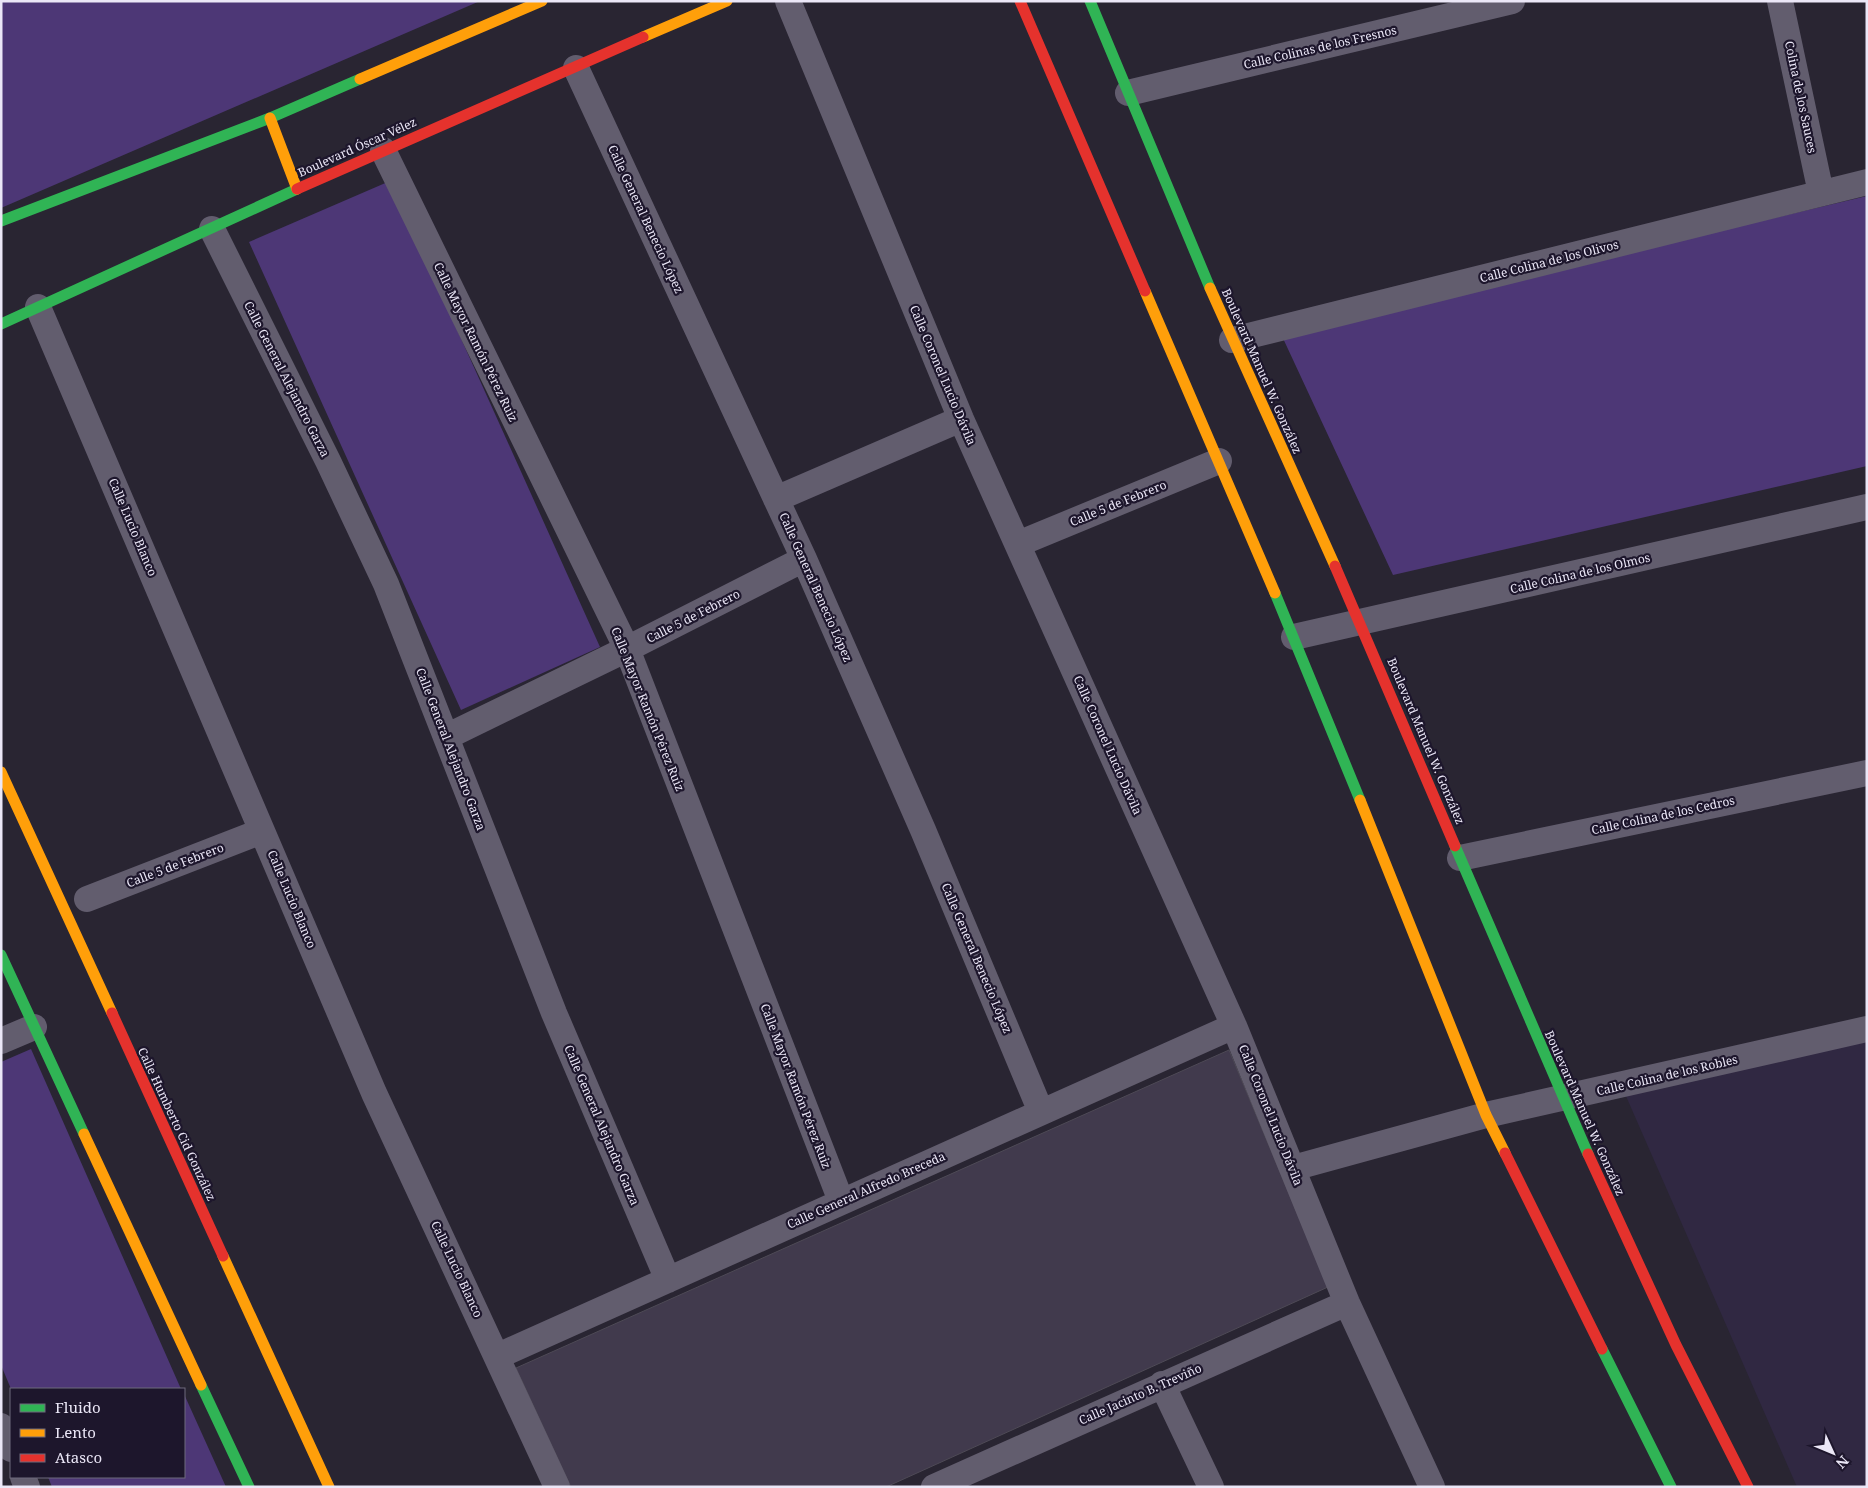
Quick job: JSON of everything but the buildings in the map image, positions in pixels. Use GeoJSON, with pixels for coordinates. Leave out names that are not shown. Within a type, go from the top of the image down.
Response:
{"type":"FeatureCollection","features":[{"type":"Feature","properties":{"kind":"street"},"geometry":{"type":"LineString","coordinates":[[1,221],[270,118],[542,1]]}},
{"type":"Feature","properties":{"kind":"street","name":"Boulevard Óscar Vélez"},"geometry":{"type":"LineString","coordinates":[[1,324],[382,150],[576,68],[727,1]]}},
{"type":"Feature","properties":{"kind":"street","name":"Calle Coronel Lucio Dávila"},"geometry":{"type":"LineString","coordinates":[[788,1],[960,419],[1234,1026],[1347,1303],[1432,1487]]}},
{"type":"Feature","properties":{"kind":"street"},"geometry":{"type":"LineString","coordinates":[[1020,1],[1294,637],[1486,1115],[1671,1487]]}},
{"type":"Feature","properties":{"kind":"street","name":"Boulevard Manuel W. González"},"geometry":{"type":"LineString","coordinates":[[1090,1],[1232,340],[1361,623],[1562,1099],[1676,1345],[1748,1487]]}},
{"type":"Feature","properties":{"kind":"street","name":"Calle Colinas de los Fresnos"},"geometry":{"type":"LineString","coordinates":[[1128,93],[1512,1]]}},
{"type":"Feature","properties":{"kind":"street","name":"Colina de los Sauces"},"geometry":{"type":"LineString","coordinates":[[1780,1],[1821,193]]}},
{"type":"Feature","properties":{"kind":"street","name":"Calle General Benecio López"},"geometry":{"type":"LineString","coordinates":[[576,68],[804,559],[923,830],[1040,1112]]}},
{"type":"Feature","properties":{"kind":"street"},"geometry":{"type":"LineString","coordinates":[[270,118],[297,190]]}},
{"type":"Feature","properties":{"kind":"street","name":"Calle Mayor Ramón Pérez Ruiz"},"geometry":{"type":"LineString","coordinates":[[382,150],[627,649],[841,1201]]}},
{"type":"Feature","properties":{"kind":"street","name":"Calle Colina de los Olivos"},"geometry":{"type":"LineString","coordinates":[[1232,340],[1867,182]]}},
{"type":"Feature","properties":{"kind":"street","name":"Calle General Alejandro Garza"},"geometry":{"type":"LineString","coordinates":[[212,229],[328,461],[386,584],[554,1013],[668,1280]]}},
{"type":"Feature","properties":{"kind":"street","name":"Calle Lucio Blanco"},"geometry":{"type":"LineString","coordinates":[[38,306],[374,1093],[498,1356],[555,1486]]}},
{"type":"Feature","properties":{"kind":"street"},"geometry":{"type":"LineString","coordinates":[[776,499],[960,419]]}},
{"type":"Feature","properties":{"kind":"street","name":"Calle 5 de Febrero"},"geometry":{"type":"LineString","coordinates":[[1018,544],[1219,461]]}},
{"type":"Feature","properties":{"kind":"street","name":"Calle Colina de los Olmos"},"geometry":{"type":"LineString","coordinates":[[1294,637],[1867,507]]}},
{"type":"Feature","properties":{"kind":"street","name":"Calle 5 de Febrero"},"geometry":{"type":"LineString","coordinates":[[446,737],[627,649],[804,559]]}},
{"type":"Feature","properties":{"kind":"street","name":"Calle Humberto Cid González"},"geometry":{"type":"LineString","coordinates":[[1,772],[329,1487]]}},
{"type":"Feature","properties":{"kind":"street","name":"Calle Colina de los Cedros"},"geometry":{"type":"LineString","coordinates":[[1460,858],[1867,772]]}},
{"type":"Feature","properties":{"kind":"street","name":"Calle 5 de Febrero"},"geometry":{"type":"LineString","coordinates":[[87,899],[262,831]]}},
{"type":"Feature","properties":{"kind":"street"},"geometry":{"type":"LineString","coordinates":[[1,955],[248,1487]]}},
{"type":"Feature","properties":{"kind":"street","name":"Calle General Alfredo Breceda"},"geometry":{"type":"LineString","coordinates":[[498,1356],[1234,1026]]}},
{"type":"Feature","properties":{"kind":"street"},"geometry":{"type":"LineString","coordinates":[[1,1041],[34,1027]]}},
{"type":"Feature","properties":{"kind":"street","name":"Calle Colina de los Robles"},"geometry":{"type":"LineString","coordinates":[[1293,1168],[1486,1115],[1867,1029]]}},
{"type":"Feature","properties":{"kind":"street","name":"Calle Jacinto B. Treviño"},"geometry":{"type":"LineString","coordinates":[[934,1487],[973,1479],[1162,1384],[1347,1303]]}},
{"type":"Feature","properties":{"kind":"street"},"geometry":{"type":"LineString","coordinates":[[1162,1384],[1210,1487]]}},
{"type":"Feature","properties":{"kind":"street"},"geometry":{"type":"LineString","coordinates":[[1,1426],[10,1447]]}},
{"type":"Feature","properties":{"kind":"shaded area"},"geometry":{"type":"Polygon","coordinates":[[[1,1],[480,1],[1,208],[1,1]]]}},
{"type":"Feature","properties":{"kind":"shaded area"},"geometry":{"type":"Polygon","coordinates":[[[390,181],[600,647],[461,710],[249,242],[390,181]]]}},
{"type":"Feature","properties":{"kind":"shaded area"},"geometry":{"type":"Polygon","coordinates":[[[1867,196],[1867,466],[1393,575],[1281,334],[1867,196]]]}},
{"type":"Feature","properties":{"kind":"shaded area"},"geometry":{"type":"Polygon","coordinates":[[[1867,1036],[1867,1487],[1797,1487],[1622,1087],[1867,1036]]]}},
{"type":"Feature","properties":{"kind":"shaded area"},"geometry":{"type":"Polygon","coordinates":[[[31,1049],[181,1388],[11,1388],[1,1365],[1,1062],[31,1049]]]}},
{"type":"Feature","properties":{"kind":"shaded area"},"geometry":{"type":"Polygon","coordinates":[[[185,1396],[226,1487],[52,1487],[48,1478],[185,1478],[185,1396]]]}},
{"type":"Feature","properties":{"kind":"traffic: fast"},"geometry":{"type":"LineString","coordinates":[[1090,1],[1210,288]]}},
{"type":"Feature","properties":{"kind":"traffic: fast"},"geometry":{"type":"LineString","coordinates":[[1,221],[270,118],[360,79]]}},
{"type":"Feature","properties":{"kind":"traffic: fast"},"geometry":{"type":"LineString","coordinates":[[1,324],[297,189]]}},
{"type":"Feature","properties":{"kind":"traffic: fast"},"geometry":{"type":"LineString","coordinates":[[1275,593],[1360,800]]}},
{"type":"Feature","properties":{"kind":"traffic: fast"},"geometry":{"type":"LineString","coordinates":[[1455,846],[1588,1154]]}},
{"type":"Feature","properties":{"kind":"traffic: fast"},"geometry":{"type":"LineString","coordinates":[[1,955],[84,1134]]}},
{"type":"Feature","properties":{"kind":"traffic: fast"},"geometry":{"type":"LineString","coordinates":[[1602,1349],[1671,1487]]}},
{"type":"Feature","properties":{"kind":"traffic: fast"},"geometry":{"type":"LineString","coordinates":[[201,1385],[249,1487]]}},
{"type":"Feature","properties":{"kind":"traffic: slow"},"geometry":{"type":"LineString","coordinates":[[360,79],[542,1]]}},
{"type":"Feature","properties":{"kind":"traffic: slow"},"geometry":{"type":"LineString","coordinates":[[643,37],[727,1]]}},
{"type":"Feature","properties":{"kind":"traffic: slow"},"geometry":{"type":"LineString","coordinates":[[270,118],[297,189]]}},
{"type":"Feature","properties":{"kind":"traffic: slow"},"geometry":{"type":"LineString","coordinates":[[1210,288],[1335,566]]}},
{"type":"Feature","properties":{"kind":"traffic: slow"},"geometry":{"type":"LineString","coordinates":[[1145,291],[1275,593]]}},
{"type":"Feature","properties":{"kind":"traffic: slow"},"geometry":{"type":"LineString","coordinates":[[1,772],[112,1013]]}},
{"type":"Feature","properties":{"kind":"traffic: slow"},"geometry":{"type":"LineString","coordinates":[[1360,800],[1486,1115],[1505,1153]]}},
{"type":"Feature","properties":{"kind":"traffic: slow"},"geometry":{"type":"LineString","coordinates":[[84,1134],[201,1385]]}},
{"type":"Feature","properties":{"kind":"traffic: slow"},"geometry":{"type":"LineString","coordinates":[[223,1256],[329,1487]]}},
{"type":"Feature","properties":{"kind":"traffic: jam"},"geometry":{"type":"LineString","coordinates":[[1020,1],[1145,291]]}},
{"type":"Feature","properties":{"kind":"traffic: jam"},"geometry":{"type":"LineString","coordinates":[[297,189],[643,37]]}},
{"type":"Feature","properties":{"kind":"traffic: jam"},"geometry":{"type":"LineString","coordinates":[[1335,566],[1455,846]]}},
{"type":"Feature","properties":{"kind":"traffic: jam"},"geometry":{"type":"LineString","coordinates":[[112,1013],[223,1256]]}},
{"type":"Feature","properties":{"kind":"traffic: jam"},"geometry":{"type":"LineString","coordinates":[[1505,1153],[1602,1349]]}},
{"type":"Feature","properties":{"kind":"traffic: jam"},"geometry":{"type":"LineString","coordinates":[[1588,1154],[1676,1345],[1748,1487]]}}]}
